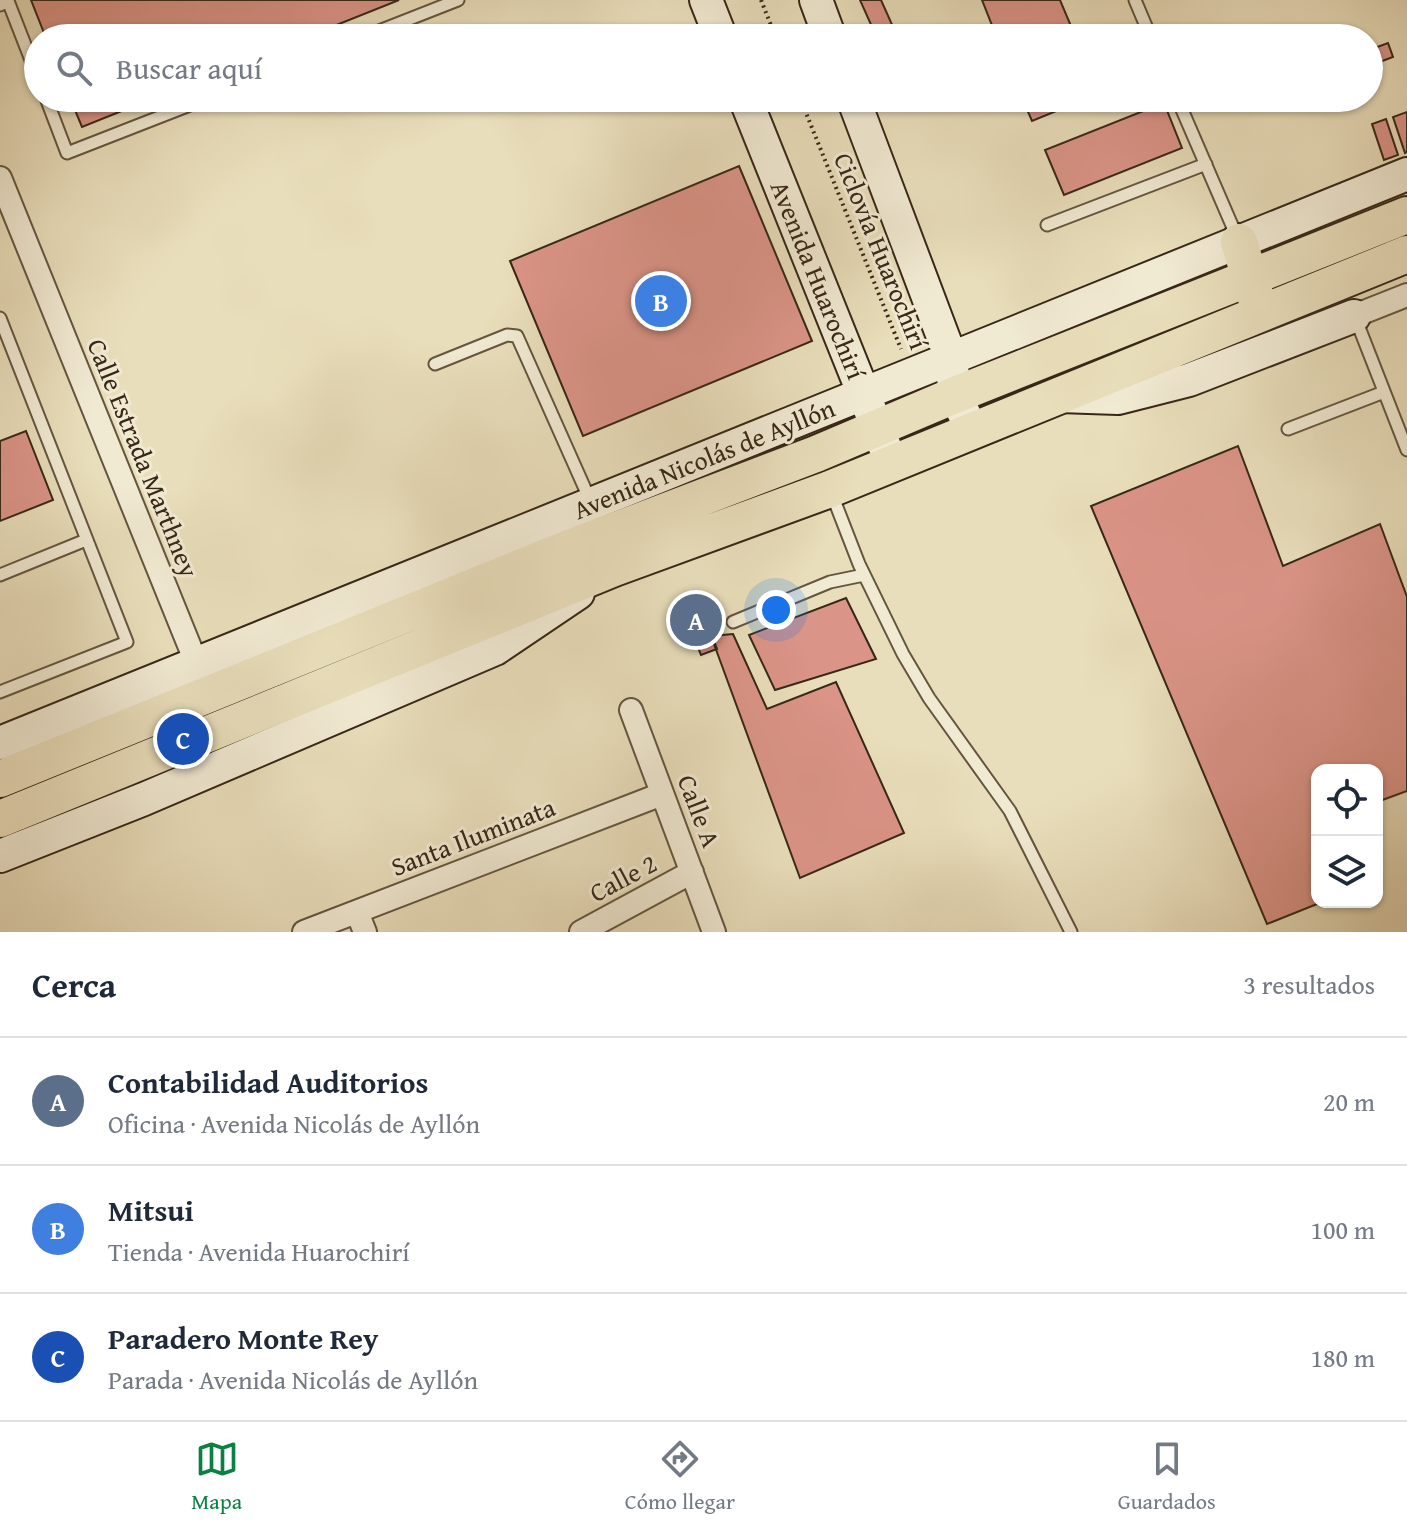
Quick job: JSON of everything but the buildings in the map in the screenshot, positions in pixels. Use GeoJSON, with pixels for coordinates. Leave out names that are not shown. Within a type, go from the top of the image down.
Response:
{"type":"FeatureCollection","features":[{"type":"Feature","properties":{"kind":"main road"},"geometry":{"type":"LineString","coordinates":[[706,0],[715,24]]}},
{"type":"Feature","properties":{"kind":"main road"},"geometry":{"type":"LineString","coordinates":[[816,0],[825,24]]}},
{"type":"Feature","properties":{"kind":"main road","name":"Avenida Huarochirí"},"geometry":{"type":"LineString","coordinates":[[751,112],[891,462]]}},
{"type":"Feature","properties":{"kind":"main road"},"geometry":{"type":"LineString","coordinates":[[858,112],[951,358],[955,395],[972,430]]}},
{"type":"Feature","properties":{"kind":"main road","name":"Avenida Nicolás de Ayllón"},"geometry":{"type":"LineString","coordinates":[[0,779],[202,678],[592,504],[1407,174]]}},
{"type":"Feature","properties":{"kind":"main road","name":"Avenida Nicolás de Ayllón"},"geometry":{"type":"LineString","coordinates":[[0,819],[229,743],[476,627],[614,568],[823,471],[877,429],[1407,215]]}},
{"type":"Feature","properties":{"kind":"main road"},"geometry":{"type":"LineString","coordinates":[[1239,242],[1261,313]]}},
{"type":"Feature","properties":{"kind":"main road","name":"Avenida Nicolás de Ayllón"},"geometry":{"type":"LineString","coordinates":[[1059,396],[1118,398],[1189,380],[1348,298],[1407,254]]}},
{"type":"Feature","properties":{"kind":"main road","name":"Avenida Nicolás de Ayllón"},"geometry":{"type":"LineString","coordinates":[[0,743],[202,678],[564,550],[823,471],[891,462],[1261,313],[1348,298]]}},
{"type":"Feature","properties":{"kind":"main road"},"geometry":{"type":"LineString","coordinates":[[0,856],[229,743]]}},
{"type":"Feature","properties":{"kind":"street","name":"Calle Estrada Marthney"},"geometry":{"type":"LineString","coordinates":[[0,178],[229,743]]}},
{"type":"Feature","properties":{"kind":"street","name":"Avenida Nicolás de Ayllón"},"geometry":{"type":"LineString","coordinates":[[1348,298],[1407,295]]}},
{"type":"Feature","properties":{"kind":"street","name":"Calle A"},"geometry":{"type":"LineString","coordinates":[[631,710],[714,932]]}},
{"type":"Feature","properties":{"kind":"street","name":"Santa Iluminata"},"geometry":{"type":"LineString","coordinates":[[304,932],[361,922],[662,794]]}},
{"type":"Feature","properties":{"kind":"street","name":"Calle 2"},"geometry":{"type":"LineString","coordinates":[[581,932],[692,872]]}},
{"type":"Feature","properties":{"kind":"lane"},"geometry":{"type":"LineString","coordinates":[[397,24],[458,0]]}},
{"type":"Feature","properties":{"kind":"lane"},"geometry":{"type":"LineString","coordinates":[[1135,0],[1145,24]]}},
{"type":"Feature","properties":{"kind":"lane"},"geometry":{"type":"LineString","coordinates":[[0,5],[8,1],[24,42]]}},
{"type":"Feature","properties":{"kind":"lane"},"geometry":{"type":"LineString","coordinates":[[51,112],[67,153],[172,112]]}},
{"type":"Feature","properties":{"kind":"lane"},"geometry":{"type":"LineString","coordinates":[[1183,112],[1239,242]]}},
{"type":"Feature","properties":{"kind":"lane"},"geometry":{"type":"LineString","coordinates":[[1047,225],[1206,164]]}},
{"type":"Feature","properties":{"kind":"lane"},"geometry":{"type":"LineString","coordinates":[[1348,298],[1407,450]]}},
{"type":"Feature","properties":{"kind":"lane"},"geometry":{"type":"LineString","coordinates":[[0,318],[3,336],[127,642],[0,692]]}},
{"type":"Feature","properties":{"kind":"lane"},"geometry":{"type":"LineString","coordinates":[[435,364],[507,335],[517,336],[592,504]]}},
{"type":"Feature","properties":{"kind":"lane"},"geometry":{"type":"LineString","coordinates":[[1288,429],[1384,392]]}},
{"type":"Feature","properties":{"kind":"lane"},"geometry":{"type":"LineString","coordinates":[[823,471],[864,575],[903,654],[929,698],[1010,811],[1071,932]]}},
{"type":"Feature","properties":{"kind":"lane"},"geometry":{"type":"LineString","coordinates":[[0,575],[86,540]]}},
{"type":"Feature","properties":{"kind":"lane"},"geometry":{"type":"LineString","coordinates":[[733,622],[830,582],[864,575]]}},
{"type":"Feature","properties":{"kind":"path"},"geometry":{"type":"LineString","coordinates":[[761,0],[770,24]]}},
{"type":"Feature","properties":{"kind":"path","name":"Ciclovía Huarochirí"},"geometry":{"type":"LineString","coordinates":[[806,112],[911,373]]}},
{"type":"Feature","properties":{"kind":"place","name":"Mitsui"},"geometry":{"type":"Point","coordinates":[661,301]}},
{"type":"Feature","properties":{"kind":"place","name":"Contabilidad Auditorios"},"geometry":{"type":"Point","coordinates":[696,620]}},
{"type":"Feature","properties":{"kind":"place","name":"Paradero Monte Rey"},"geometry":{"type":"Point","coordinates":[183,739]}}]}
